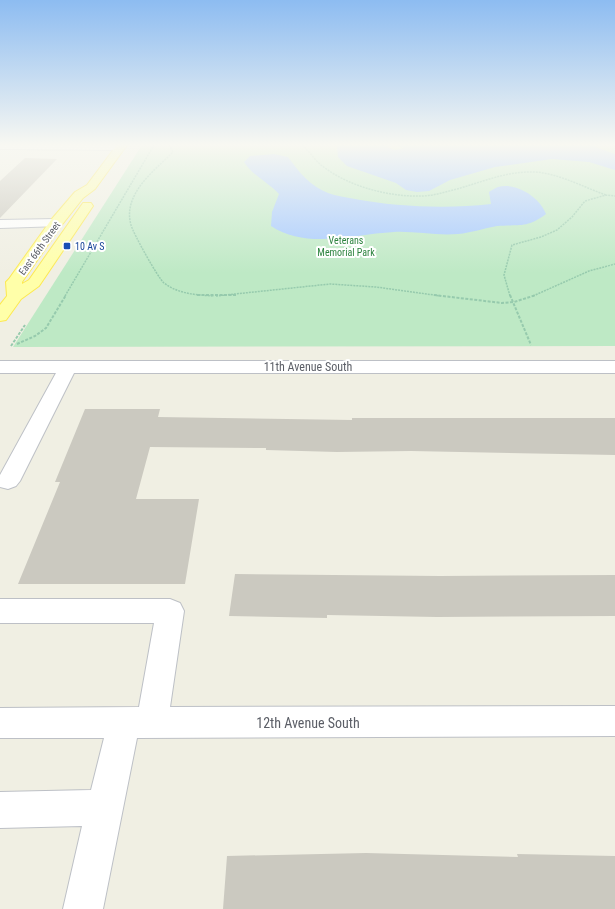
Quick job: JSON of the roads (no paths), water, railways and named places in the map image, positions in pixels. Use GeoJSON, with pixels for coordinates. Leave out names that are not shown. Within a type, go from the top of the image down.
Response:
{"type":"FeatureCollection","features":[{"type":"Feature","properties":{"kind":"main road","name":"East 66th Street"},"geometry":{"type":"LineString","coordinates":[[0,316],[15,296],[34,283],[94,194],[91,188],[79,195],[14,282],[15,296]]}},
{"type":"Feature","properties":{"kind":"street"},"geometry":{"type":"LineString","coordinates":[[0,224],[56,224]]}},
{"type":"Feature","properties":{"kind":"street","name":"11th Avenue South"},"geometry":{"type":"LineString","coordinates":[[0,367],[615,367]]}},
{"type":"Feature","properties":{"kind":"street"},"geometry":{"type":"LineString","coordinates":[[8,481],[68,367]]}},
{"type":"Feature","properties":{"kind":"street"},"geometry":{"type":"LineString","coordinates":[[0,611],[170,611],[138,723],[104,808],[83,909]]}},
{"type":"Feature","properties":{"kind":"street","name":"12th Avenue South"},"geometry":{"type":"LineString","coordinates":[[0,723],[615,721]]}},
{"type":"Feature","properties":{"kind":"street"},"geometry":{"type":"LineString","coordinates":[[0,810],[104,808]]}},
{"type":"Feature","properties":{"kind":"water"},"geometry":{"type":"Polygon","coordinates":[[[272,187],[317,187],[338,196],[371,202],[440,207],[491,204],[489,192],[496,187],[514,187],[520,189],[533,197],[543,208],[546,214],[528,224],[497,226],[468,233],[442,234],[394,232],[331,239],[315,239],[285,233],[271,226],[272,212],[279,194],[272,187]]]}},
{"type":"Feature","properties":{"kind":"water"},"geometry":{"type":"Polygon","coordinates":[[[402,187],[436,187],[429,191],[417,192],[406,190],[402,187]]]}},
{"type":"Feature","properties":{"kind":"place","name":"10 Av S"},"geometry":{"type":"Point","coordinates":[67,246]}},
{"type":"Feature","properties":{"kind":"park label","name":"Veterans Memorial Park"},"geometry":{"type":"Point","coordinates":[346,246]}}]}
